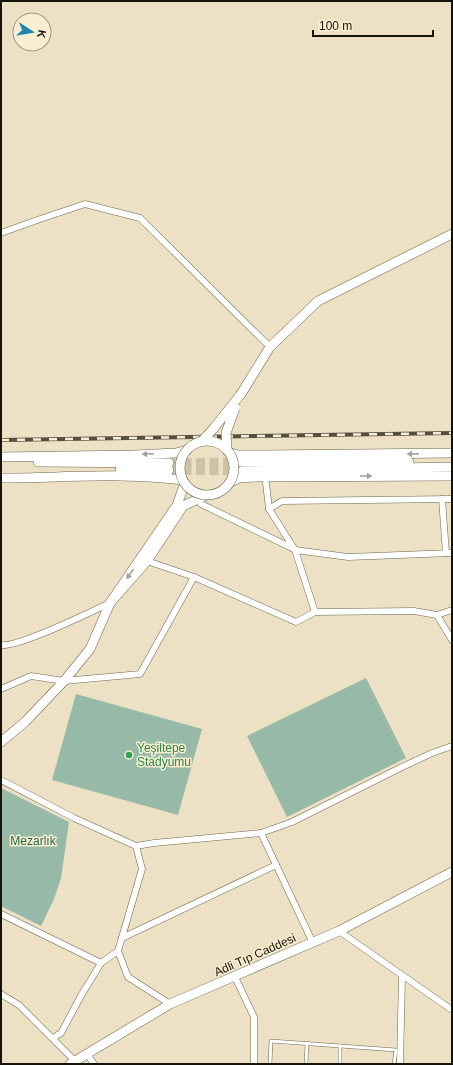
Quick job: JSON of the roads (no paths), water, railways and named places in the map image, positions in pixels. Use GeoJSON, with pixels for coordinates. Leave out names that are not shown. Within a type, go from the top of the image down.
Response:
{"type":"FeatureCollection","features":[{"type":"Feature","properties":{"kind":"main road"},"geometry":{"type":"LineString","coordinates":[[202,441],[241,394],[270,347],[318,302],[452,234]]}},
{"type":"Feature","properties":{"kind":"main road"},"geometry":{"type":"LineString","coordinates":[[227,451],[226,433],[229,421],[241,394]]}},
{"type":"Feature","properties":{"kind":"main road"},"geometry":{"type":"LineString","coordinates":[[1,457],[176,453],[186,450],[194,444],[202,441],[211,441],[219,444],[231,457],[233,475],[229,483]]}},
{"type":"Feature","properties":{"kind":"main road"},"geometry":{"type":"LineString","coordinates":[[186,450],[180,466],[181,475],[184,482],[194,492],[207,495]]}},
{"type":"Feature","properties":{"kind":"main road"},"geometry":{"type":"LineString","coordinates":[[227,451],[238,455],[452,453]]}},
{"type":"Feature","properties":{"kind":"main road"},"geometry":{"type":"LineString","coordinates":[[452,461],[242,466],[452,467]]}},
{"type":"Feature","properties":{"kind":"main road"},"geometry":{"type":"LineString","coordinates":[[1,463],[169,467],[1,472]]}},
{"type":"Feature","properties":{"kind":"main road"},"geometry":{"type":"LineString","coordinates":[[1,478],[118,476],[160,477],[184,482]]}},
{"type":"Feature","properties":{"kind":"main road"},"geometry":{"type":"LineString","coordinates":[[1,742],[25,722],[64,681],[90,650],[110,603],[183,506],[207,495],[216,493],[229,483],[239,478],[452,476]]}},
{"type":"Feature","properties":{"kind":"main road"},"geometry":{"type":"LineString","coordinates":[[110,603],[148,561],[155,544],[177,505],[184,482]]}},
{"type":"Feature","properties":{"kind":"main road","name":"Adli Tıp Caddesi"},"geometry":{"type":"LineString","coordinates":[[72,1062],[170,1004],[339,931],[452,872]]}},
{"type":"Feature","properties":{"kind":"street"},"geometry":{"type":"LineString","coordinates":[[1,233],[86,204],[140,218],[270,347]]}},
{"type":"Feature","properties":{"kind":"street"},"geometry":{"type":"LineString","coordinates":[[266,483],[269,509],[295,550],[315,612]]}},
{"type":"Feature","properties":{"kind":"street"},"geometry":{"type":"LineString","coordinates":[[201,504],[295,550],[348,557],[449,553],[442,499]]}},
{"type":"Feature","properties":{"kind":"street"},"geometry":{"type":"LineString","coordinates":[[269,509],[282,501],[452,499]]}},
{"type":"Feature","properties":{"kind":"street"},"geometry":{"type":"LineString","coordinates":[[148,561],[194,577],[296,622],[315,612],[414,611],[437,615],[452,610]]}},
{"type":"Feature","properties":{"kind":"street"},"geometry":{"type":"LineString","coordinates":[[1,689],[31,676],[64,681],[140,674],[194,577]]}},
{"type":"Feature","properties":{"kind":"street"},"geometry":{"type":"LineString","coordinates":[[1,645],[5,646],[25,640],[110,603]]}},
{"type":"Feature","properties":{"kind":"street"},"geometry":{"type":"LineString","coordinates":[[437,615],[452,640]]}},
{"type":"Feature","properties":{"kind":"street"},"geometry":{"type":"LineString","coordinates":[[1,780],[74,818],[136,846],[154,843],[261,834],[292,822],[426,756],[452,746]]}},
{"type":"Feature","properties":{"kind":"street"},"geometry":{"type":"LineString","coordinates":[[261,834],[313,943]]}},
{"type":"Feature","properties":{"kind":"street"},"geometry":{"type":"LineString","coordinates":[[53,1038],[62,1033],[82,994],[101,963],[118,951],[142,869],[136,846]]}},
{"type":"Feature","properties":{"kind":"street"},"geometry":{"type":"LineString","coordinates":[[122,938],[276,865]]}},
{"type":"Feature","properties":{"kind":"street"},"geometry":{"type":"LineString","coordinates":[[1,914],[101,963]]}},
{"type":"Feature","properties":{"kind":"street"},"geometry":{"type":"LineString","coordinates":[[339,931],[452,1010]]}},
{"type":"Feature","properties":{"kind":"street"},"geometry":{"type":"LineString","coordinates":[[118,951],[128,977],[170,1004]]}},
{"type":"Feature","properties":{"kind":"street"},"geometry":{"type":"LineString","coordinates":[[400,1064],[402,976]]}},
{"type":"Feature","properties":{"kind":"street"},"geometry":{"type":"LineString","coordinates":[[235,977],[254,1017],[254,1064]]}},
{"type":"Feature","properties":{"kind":"street"},"geometry":{"type":"LineString","coordinates":[[1,994],[19,1005],[53,1038],[72,1062]]}},
{"type":"Feature","properties":{"kind":"street"},"geometry":{"type":"LineString","coordinates":[[87,1054],[94,1064]]}},
{"type":"Feature","properties":{"kind":"lane"},"geometry":{"type":"LineString","coordinates":[[270,1064],[271,1041],[396,1050],[394,1064]]}},
{"type":"Feature","properties":{"kind":"lane"},"geometry":{"type":"LineString","coordinates":[[306,1064],[307,1043]]}},
{"type":"Feature","properties":{"kind":"lane"},"geometry":{"type":"LineString","coordinates":[[340,1046],[340,1064]]}},
{"type":"Feature","properties":{"kind":"tunnel"},"geometry":{"type":"LineString","coordinates":[[169,463],[242,462]]}},
{"type":"Feature","properties":{"kind":"tunnel"},"geometry":{"type":"LineString","coordinates":[[169,470],[242,471]]}},
{"type":"Feature","properties":{"kind":"railway"},"geometry":{"type":"LineString","coordinates":[[1,440],[452,433]]}},
{"type":"Feature","properties":{"kind":"place","name":"Yeşiltepe Stadyumu"},"geometry":{"type":"Point","coordinates":[129,755]}},
{"type":"Feature","properties":{"kind":"park label","name":"Mezarlık"},"geometry":{"type":"Point","coordinates":[33,841]}}]}
